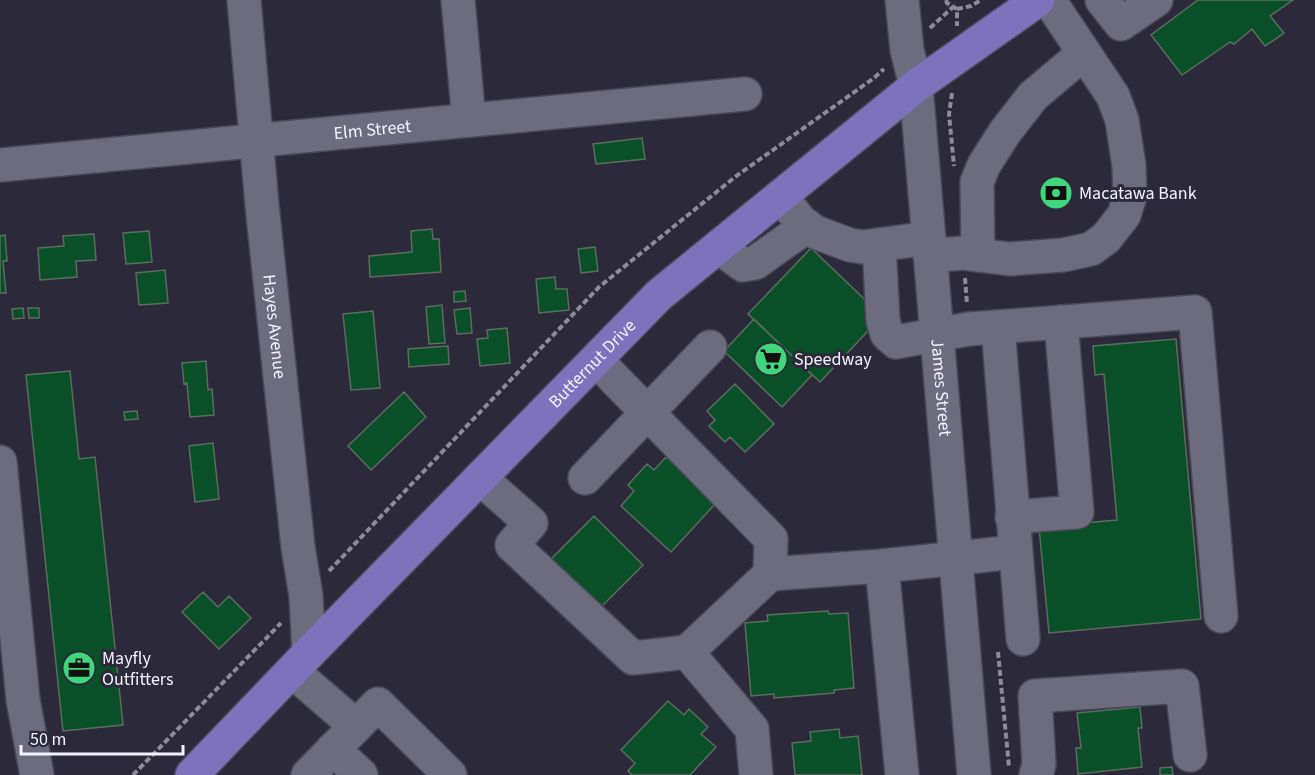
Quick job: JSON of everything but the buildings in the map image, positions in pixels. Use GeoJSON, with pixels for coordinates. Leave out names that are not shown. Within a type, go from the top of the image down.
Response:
{"type":"FeatureCollection","features":[{"type":"Feature","properties":{"kind":"main road","name":"Butternut Drive"},"geometry":{"type":"LineString","coordinates":[[192,775],[659,295],[916,86],[1038,0]]}},
{"type":"Feature","properties":{"kind":"street","name":"Hayes Avenue"},"geometry":{"type":"LineString","coordinates":[[244,0],[262,205],[298,547],[306,596],[301,662]]}},
{"type":"Feature","properties":{"kind":"street"},"geometry":{"type":"LineString","coordinates":[[458,0],[469,120]]}},
{"type":"Feature","properties":{"kind":"street","name":"James Street"},"geometry":{"type":"LineString","coordinates":[[902,0],[907,50],[916,86],[974,775]]}},
{"type":"Feature","properties":{"kind":"street"},"geometry":{"type":"LineString","coordinates":[[781,196],[800,221],[815,232],[850,245],[930,247],[1010,259],[1063,255],[1091,249],[1106,238],[1124,215],[1130,196],[1129,166],[1122,120],[1113,96],[1049,0]]}},
{"type":"Feature","properties":{"kind":"street"},"geometry":{"type":"LineString","coordinates":[[1102,0],[1121,24],[1155,0]]}},
{"type":"Feature","properties":{"kind":"street"},"geometry":{"type":"LineString","coordinates":[[978,255],[977,182],[984,165],[1005,132],[1033,96],[1084,53]]}},
{"type":"Feature","properties":{"kind":"street","name":"Elm Street"},"geometry":{"type":"LineString","coordinates":[[0,165],[745,94]]}},
{"type":"Feature","properties":{"kind":"street"},"geometry":{"type":"LineString","coordinates":[[719,247],[743,265],[755,263],[807,226]]}},
{"type":"Feature","properties":{"kind":"street"},"geometry":{"type":"LineString","coordinates":[[879,245],[883,321],[887,334],[896,342],[969,329],[1195,312],[1221,616]]}},
{"type":"Feature","properties":{"kind":"street"},"geometry":{"type":"LineString","coordinates":[[1012,517],[1077,512],[1061,322]]}},
{"type":"Feature","properties":{"kind":"street"},"geometry":{"type":"LineString","coordinates":[[998,327],[1023,639]]}},
{"type":"Feature","properties":{"kind":"street"},"geometry":{"type":"LineString","coordinates":[[585,478],[710,347]]}},
{"type":"Feature","properties":{"kind":"street"},"geometry":{"type":"LineString","coordinates":[[596,360],[771,539],[770,574]]}},
{"type":"Feature","properties":{"kind":"street"},"geometry":{"type":"LineString","coordinates":[[0,462],[23,700],[37,775]]}},
{"type":"Feature","properties":{"kind":"street"},"geometry":{"type":"LineString","coordinates":[[480,478],[531,523],[512,546],[633,658],[687,652],[770,574],[882,566],[1015,552]]}},
{"type":"Feature","properties":{"kind":"street"},"geometry":{"type":"LineString","coordinates":[[882,566],[903,775]]}},
{"type":"Feature","properties":{"kind":"street"},"geometry":{"type":"LineString","coordinates":[[687,652],[752,729],[756,775]]}},
{"type":"Feature","properties":{"kind":"street"},"geometry":{"type":"LineString","coordinates":[[301,662],[345,738],[361,775]]}},
{"type":"Feature","properties":{"kind":"street"},"geometry":{"type":"LineString","coordinates":[[1036,775],[1039,764],[1035,696],[1182,686],[1190,755]]}},
{"type":"Feature","properties":{"kind":"street"},"geometry":{"type":"LineString","coordinates":[[308,775],[378,704],[450,775]]}},
{"type":"Feature","properties":{"kind":"path"},"geometry":{"type":"LineString","coordinates":[[133,775],[599,286],[735,177],[874,78],[955,8],[971,6],[981,0]]}},
{"type":"Feature","properties":{"kind":"place","name":"Macatawa Bank"},"geometry":{"type":"Point","coordinates":[1056,193]}},
{"type":"Feature","properties":{"kind":"place","name":"Speedway"},"geometry":{"type":"Point","coordinates":[771,359]}},
{"type":"Feature","properties":{"kind":"place","name":"Mayfly Outfitters"},"geometry":{"type":"Point","coordinates":[79,668]}}]}
